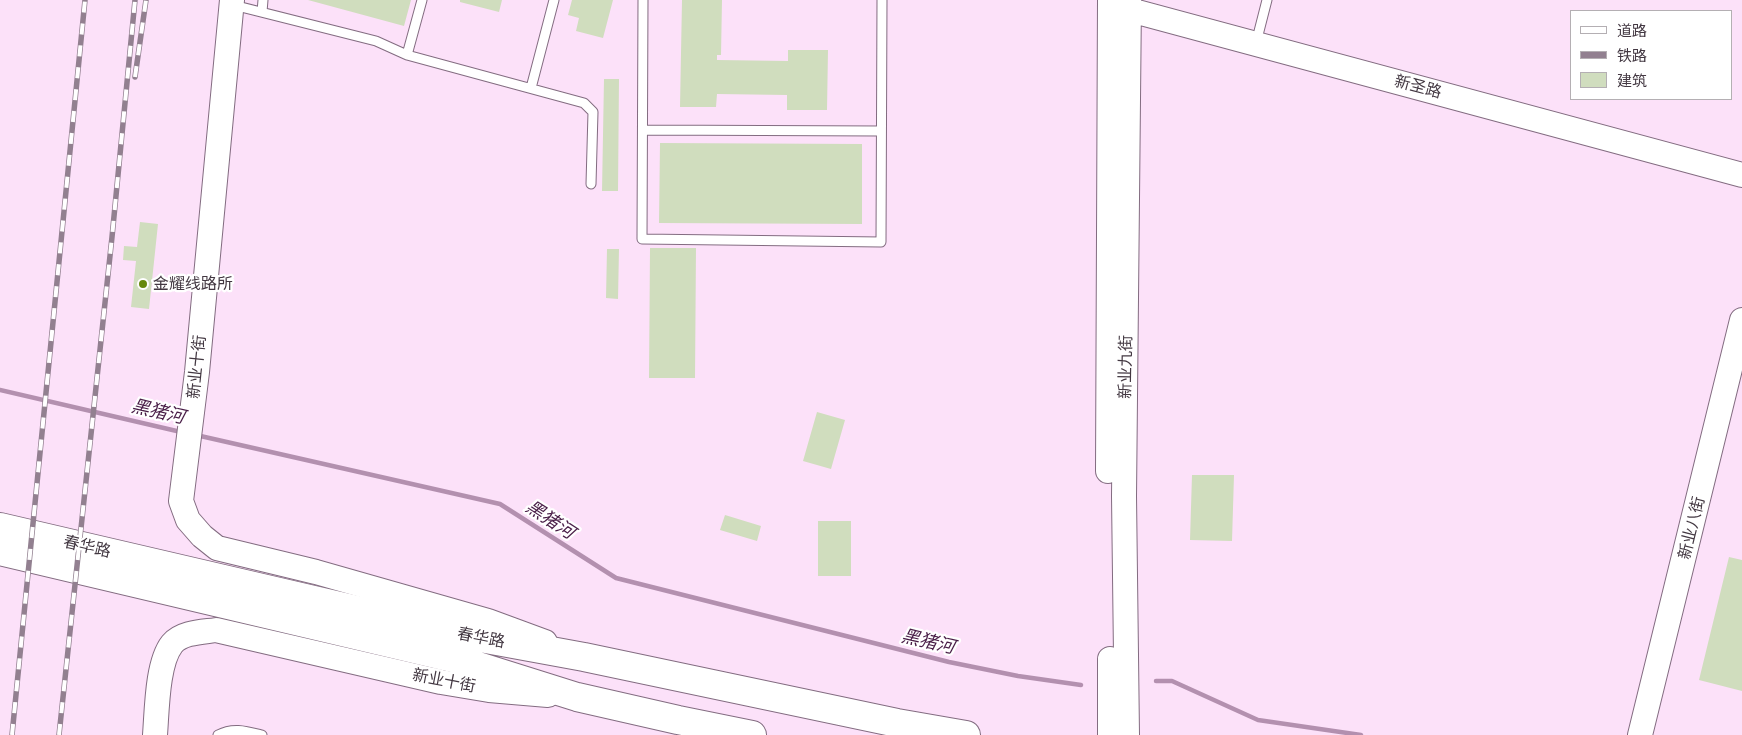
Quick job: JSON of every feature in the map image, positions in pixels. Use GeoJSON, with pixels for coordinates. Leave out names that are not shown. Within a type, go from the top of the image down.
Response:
{"type":"FeatureCollection","features":[{"type":"Feature","properties":{"kind":"main road","name":"春华路"},"geometry":{"type":"LineString","coordinates":[[0,527],[464,635],[584,657],[897,723],[966,735]]}},
{"type":"Feature","properties":{"kind":"main road","name":"春华路"},"geometry":{"type":"LineString","coordinates":[[0,551],[456,659],[577,697],[752,735]]}},
{"type":"Feature","properties":{"kind":"street","name":"新业十街"},"geometry":{"type":"LineString","coordinates":[[232,2],[196,372],[181,501],[188,520],[202,536],[218,548],[316,572],[488,621],[584,657]]}},
{"type":"Feature","properties":{"kind":"street","name":"新圣路"},"geometry":{"type":"LineString","coordinates":[[1118,2],[1742,164]]}},
{"type":"Feature","properties":{"kind":"street","name":"新业九街"},"geometry":{"type":"LineString","coordinates":[[1110,735],[1108,496],[1118,2]]}},
{"type":"Feature","properties":{"kind":"street","name":"新业九街"},"geometry":{"type":"LineString","coordinates":[[1118,2],[1127,735]]}},
{"type":"Feature","properties":{"kind":"street","name":"新圣路"},"geometry":{"type":"LineString","coordinates":[[1257,38],[1742,175]]}},
{"type":"Feature","properties":{"kind":"street","name":"新业八街"},"geometry":{"type":"LineString","coordinates":[[1640,735],[1742,320]]}},
{"type":"Feature","properties":{"kind":"street","name":"新业十街"},"geometry":{"type":"LineString","coordinates":[[155,735],[162,662],[173,642],[192,633],[216,630],[441,682],[489,690],[577,697]]}},
{"type":"Feature","properties":{"kind":"lane"},"geometry":{"type":"LineString","coordinates":[[262,12],[263,0]]}},
{"type":"Feature","properties":{"kind":"lane"},"geometry":{"type":"LineString","coordinates":[[407,55],[422,0]]}},
{"type":"Feature","properties":{"kind":"lane"},"geometry":{"type":"LineString","coordinates":[[531,88],[554,0]]}},
{"type":"Feature","properties":{"kind":"lane"},"geometry":{"type":"LineString","coordinates":[[643,0],[642,239],[881,242],[882,0]]}},
{"type":"Feature","properties":{"kind":"lane"},"geometry":{"type":"LineString","coordinates":[[1257,38],[1267,0]]}},
{"type":"Feature","properties":{"kind":"lane"},"geometry":{"type":"LineString","coordinates":[[232,2],[262,12],[376,40],[407,55],[584,102],[593,112],[591,184]]}},
{"type":"Feature","properties":{"kind":"lane"},"geometry":{"type":"LineString","coordinates":[[643,130],[882,131]]}},
{"type":"Feature","properties":{"kind":"lane"},"geometry":{"type":"LineString","coordinates":[[218,735],[226,731],[241,730],[262,735]]}},
{"type":"Feature","properties":{"kind":"building"},"geometry":{"type":"Polygon","coordinates":[[[308,0],[411,0],[404,26],[308,0]]]}},
{"type":"Feature","properties":{"kind":"building"},"geometry":{"type":"Polygon","coordinates":[[[460,0],[502,0],[499,12],[460,2],[460,0]]]}},
{"type":"Feature","properties":{"kind":"building"},"geometry":{"type":"Polygon","coordinates":[[[572,0],[613,0],[603,38],[576,31],[579,18],[568,15],[572,0]]]}},
{"type":"Feature","properties":{"kind":"building"},"geometry":{"type":"Polygon","coordinates":[[[682,0],[722,0],[721,55],[717,55],[717,60],[788,61],[788,50],[828,50],[827,110],[787,110],[787,95],[717,94],[716,107],[680,107],[682,0]]]}},
{"type":"Feature","properties":{"kind":"building"},"geometry":{"type":"Polygon","coordinates":[[[604,79],[619,79],[618,191],[602,191],[604,79]]]}},
{"type":"Feature","properties":{"kind":"building"},"geometry":{"type":"Polygon","coordinates":[[[660,143],[862,144],[862,224],[659,223],[660,143]]]}},
{"type":"Feature","properties":{"kind":"building","name":"金耀线路所"},"geometry":{"type":"Polygon","coordinates":[[[140,222],[158,224],[149,309],[131,307],[136,261],[123,260],[124,246],[137,247],[140,222]]]}},
{"type":"Feature","properties":{"kind":"building"},"geometry":{"type":"Polygon","coordinates":[[[650,248],[696,248],[695,378],[649,378],[650,248]]]}},
{"type":"Feature","properties":{"kind":"building"},"geometry":{"type":"Polygon","coordinates":[[[607,249],[619,249],[618,299],[606,298],[607,249]]]}},
{"type":"Feature","properties":{"kind":"building"},"geometry":{"type":"Polygon","coordinates":[[[817,412],[845,420],[831,469],[803,461],[817,412]]]}},
{"type":"Feature","properties":{"kind":"building"},"geometry":{"type":"Polygon","coordinates":[[[1192,475],[1234,475],[1232,541],[1190,540],[1192,475]]]}},
{"type":"Feature","properties":{"kind":"building"},"geometry":{"type":"Polygon","coordinates":[[[725,515],[761,526],[757,541],[720,530],[725,515]]]}},
{"type":"Feature","properties":{"kind":"building"},"geometry":{"type":"Polygon","coordinates":[[[818,521],[851,521],[851,576],[818,576],[818,521]]]}},
{"type":"Feature","properties":{"kind":"building"},"geometry":{"type":"Polygon","coordinates":[[[1729,557],[1742,560],[1742,691],[1699,680],[1729,557]]]}},
{"type":"Feature","properties":{"kind":"waterway","name":"黑猪河"},"geometry":{"type":"LineString","coordinates":[[0,390],[181,432]]}},
{"type":"Feature","properties":{"kind":"waterway","name":"黑猪河"},"geometry":{"type":"LineString","coordinates":[[196,435],[500,504],[616,578],[949,662],[1018,676],[1081,685]]}},
{"type":"Feature","properties":{"kind":"waterway"},"geometry":{"type":"LineString","coordinates":[[1156,681],[1172,681],[1258,720],[1361,735]]}},
{"type":"Feature","properties":{"kind":"railway"},"geometry":{"type":"LineString","coordinates":[[12,735],[85,0]]}},
{"type":"Feature","properties":{"kind":"railway"},"geometry":{"type":"LineString","coordinates":[[59,735],[135,0]]}},
{"type":"Feature","properties":{"kind":"railway"},"geometry":{"type":"LineString","coordinates":[[135,77],[146,0]]}},
{"type":"Feature","properties":{"kind":"place","name":"金耀线路所"},"geometry":{"type":"Point","coordinates":[143,284]}}]}
